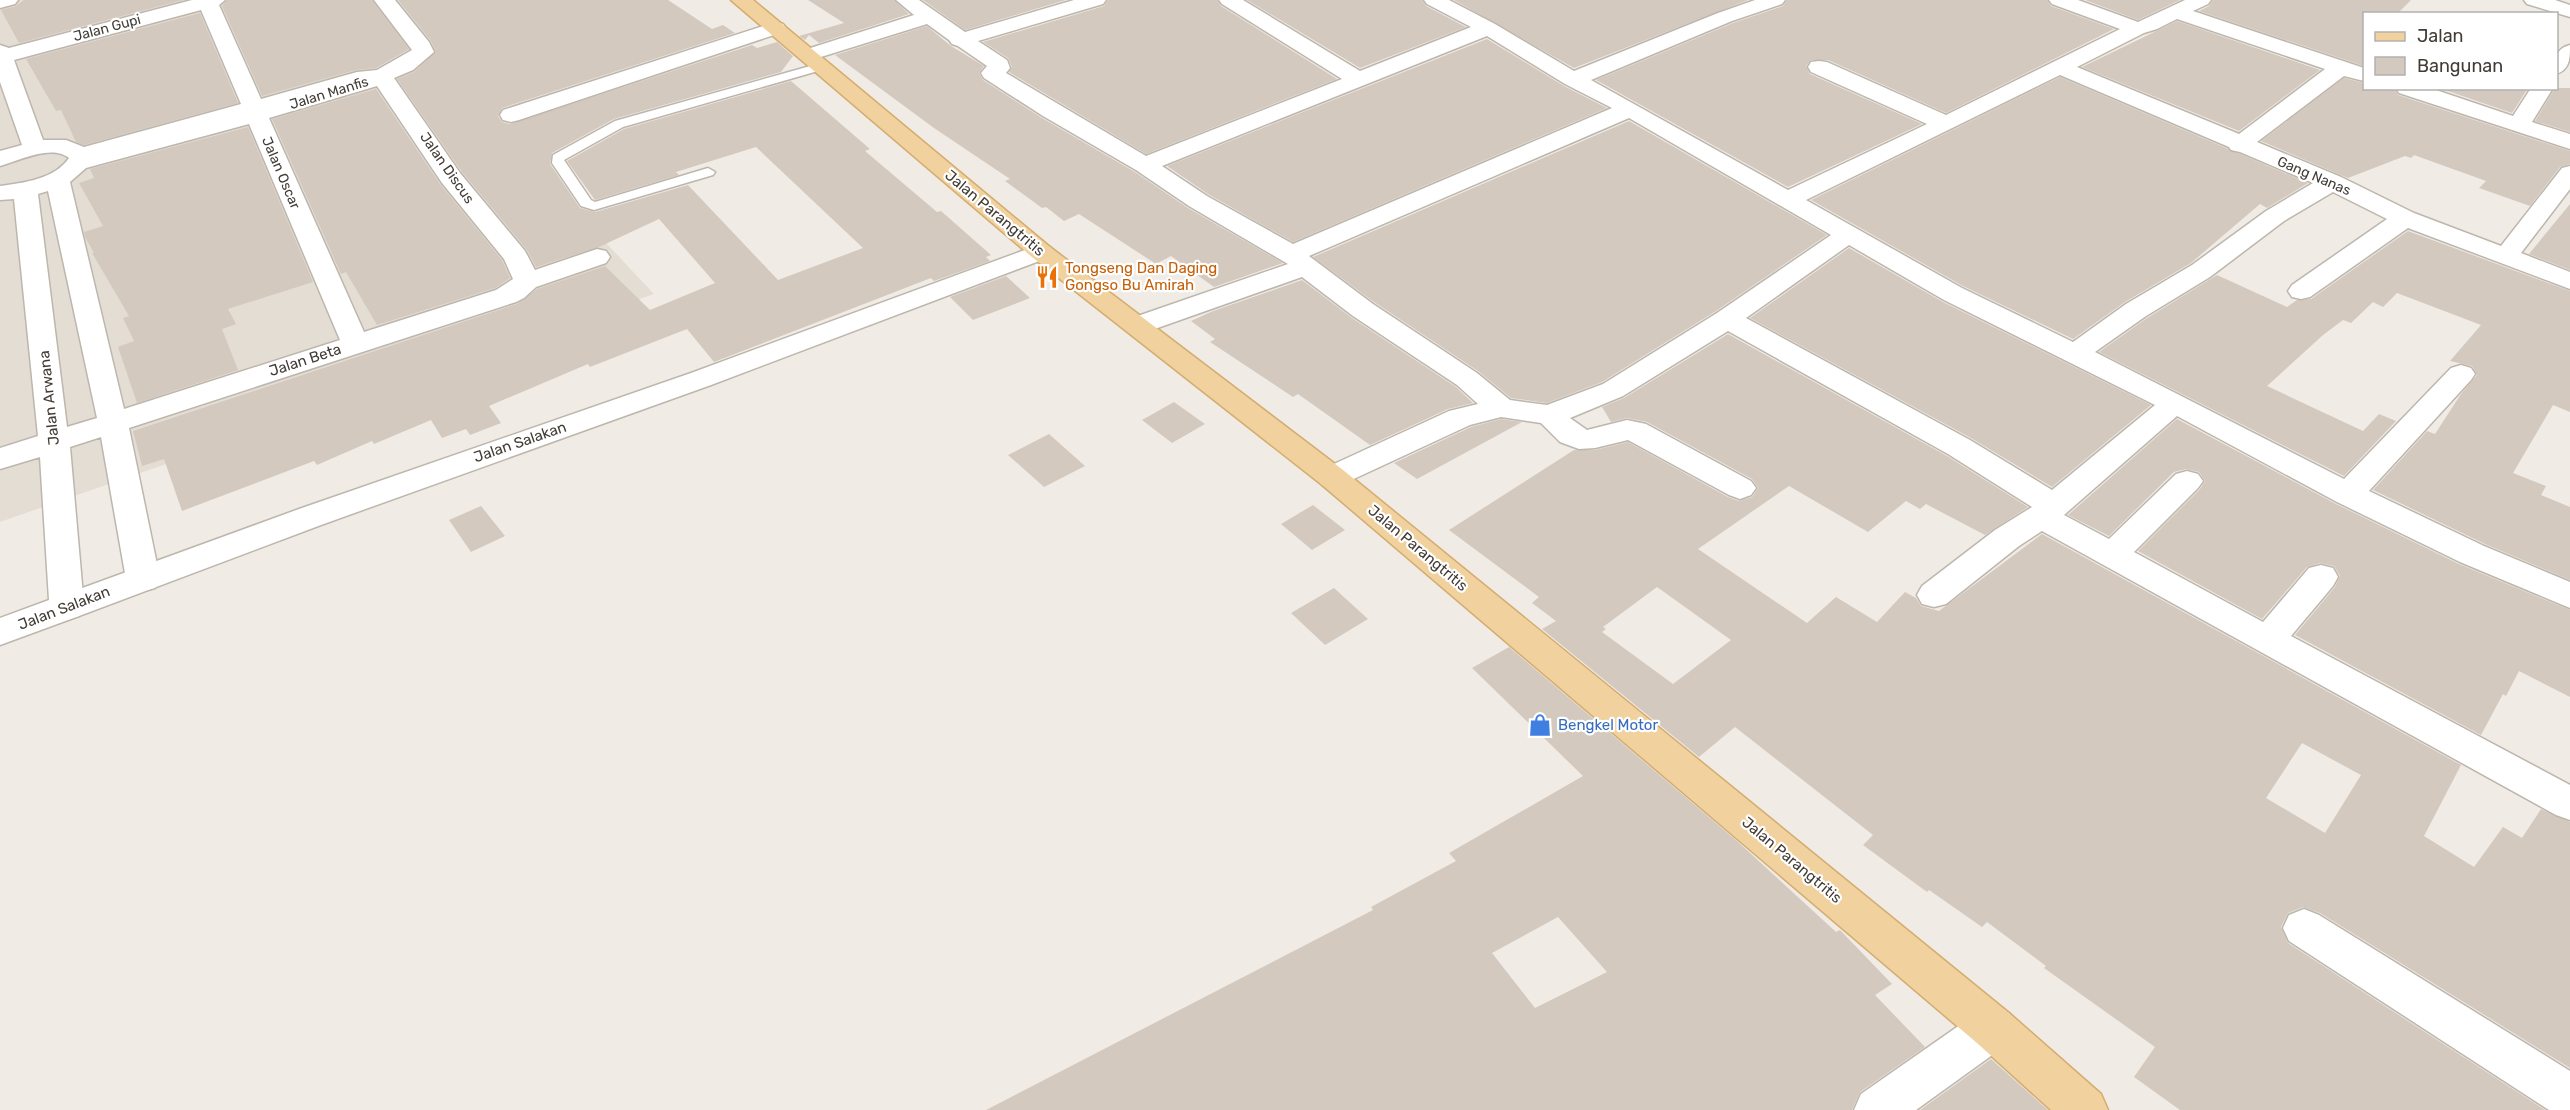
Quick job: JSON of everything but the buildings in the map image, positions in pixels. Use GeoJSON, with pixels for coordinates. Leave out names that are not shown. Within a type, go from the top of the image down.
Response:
{"type":"FeatureCollection","features":[{"type":"Feature","properties":{"kind":"main road","name":"Jalan Parangtritis"},"geometry":{"type":"LineString","coordinates":[[741,0],[1041,252],[1332,477],[1994,1028],[2085,1110]]}},
{"type":"Feature","properties":{"kind":"street"},"geometry":{"type":"LineString","coordinates":[[0,2],[8,0]]}},
{"type":"Feature","properties":{"kind":"street","name":"Jalan Manfis"},"geometry":{"type":"LineString","coordinates":[[13,191],[72,165],[254,111],[362,84],[412,61],[423,52],[422,46],[384,0]]}},
{"type":"Feature","properties":{"kind":"street"},"geometry":{"type":"LineString","coordinates":[[906,0],[959,40],[999,65],[999,68],[992,73],[1051,111],[1144,165],[1198,201],[1298,260],[1363,310],[1467,379],[1501,408]]}},
{"type":"Feature","properties":{"kind":"street"},"geometry":{"type":"LineString","coordinates":[[959,40],[1096,0]]}},
{"type":"Feature","properties":{"kind":"street"},"geometry":{"type":"LineString","coordinates":[[1229,0],[1359,80]]}},
{"type":"Feature","properties":{"kind":"street"},"geometry":{"type":"LineString","coordinates":[[1434,0],[1488,28],[1573,79],[1630,109],[1953,294],[2175,403],[2348,494],[2472,554],[2570,596]]}},
{"type":"Feature","properties":{"kind":"street"},"geometry":{"type":"LineString","coordinates":[[1573,79],[1725,17],[1775,0]]}},
{"type":"Feature","properties":{"kind":"street"},"geometry":{"type":"LineString","coordinates":[[2059,0],[2138,28]]}},
{"type":"Feature","properties":{"kind":"street"},"geometry":{"type":"LineString","coordinates":[[1788,199],[1946,124],[2138,28],[2201,0]]}},
{"type":"Feature","properties":{"kind":"street"},"geometry":{"type":"LineString","coordinates":[[2534,0],[2570,11]]}},
{"type":"Feature","properties":{"kind":"street","name":"Jalan Gupi"},"geometry":{"type":"LineString","coordinates":[[1,55],[212,1]]}},
{"type":"Feature","properties":{"kind":"street","name":"Jalan Oscar"},"geometry":{"type":"LineString","coordinates":[[212,1],[254,111],[355,343]]}},
{"type":"Feature","properties":{"kind":"street"},"geometry":{"type":"LineString","coordinates":[[2175,12],[2363,75]]}},
{"type":"Feature","properties":{"kind":"street"},"geometry":{"type":"LineString","coordinates":[[814,61],[928,16]]}},
{"type":"Feature","properties":{"kind":"street"},"geometry":{"type":"LineString","coordinates":[[511,115],[776,28]]}},
{"type":"Feature","properties":{"kind":"street"},"geometry":{"type":"LineString","coordinates":[[1144,165],[1488,28]]}},
{"type":"Feature","properties":{"kind":"street"},"geometry":{"type":"LineString","coordinates":[[2558,66],[2570,51]]}},
{"type":"Feature","properties":{"kind":"street"},"geometry":{"type":"LineString","coordinates":[[1,55],[34,149]]}},
{"type":"Feature","properties":{"kind":"street"},"geometry":{"type":"LineString","coordinates":[[1819,67],[1946,124]]}},
{"type":"Feature","properties":{"kind":"street","name":"Gang Nanas"},"geometry":{"type":"LineString","coordinates":[[2059,67],[2239,145],[2332,182],[2405,218],[2570,281]]}},
{"type":"Feature","properties":{"kind":"street"},"geometry":{"type":"LineString","coordinates":[[2239,145],[2342,68]]}},
{"type":"Feature","properties":{"kind":"street","name":"Jalan Discus"},"geometry":{"type":"LineString","coordinates":[[382,76],[451,178],[521,269]]}},
{"type":"Feature","properties":{"kind":"street"},"geometry":{"type":"LineString","coordinates":[[2413,90],[2570,142]]}},
{"type":"Feature","properties":{"kind":"street"},"geometry":{"type":"LineString","coordinates":[[2518,125],[2541,90]]}},
{"type":"Feature","properties":{"kind":"street"},"geometry":{"type":"LineString","coordinates":[[1139,326],[1298,260],[1630,109]]}},
{"type":"Feature","properties":{"kind":"street"},"geometry":{"type":"LineString","coordinates":[[0,158],[34,149],[72,148],[72,165],[112,423],[143,579]]}},
{"type":"Feature","properties":{"kind":"street"},"geometry":{"type":"LineString","coordinates":[[2505,257],[2570,173]]}},
{"type":"Feature","properties":{"kind":"street"},"geometry":{"type":"LineString","coordinates":[[2074,354],[2136,310],[2201,271],[2275,216],[2332,182]]}},
{"type":"Feature","properties":{"kind":"street","name":"Jalan Arwana"},"geometry":{"type":"LineString","coordinates":[[13,191],[54,443],[67,607]]}},
{"type":"Feature","properties":{"kind":"street"},"geometry":{"type":"LineString","coordinates":[[2301,291],[2405,218]]}},
{"type":"Feature","properties":{"kind":"street"},"geometry":{"type":"LineString","coordinates":[[1332,477],[1460,418],[1501,408],[1550,415],[1613,390],[1727,319],[1847,235]]}},
{"type":"Feature","properties":{"kind":"street","name":"Jalan Salakan"},"geometry":{"type":"LineString","coordinates":[[0,632],[321,513],[701,379],[1041,252]]}},
{"type":"Feature","properties":{"kind":"street","name":"Jalan Beta"},"geometry":{"type":"LineString","coordinates":[[0,459],[506,296],[515,292],[521,269],[597,257]]}},
{"type":"Feature","properties":{"kind":"street"},"geometry":{"type":"LineString","coordinates":[[1727,319],[1949,441],[2112,555],[2570,804]]}},
{"type":"Feature","properties":{"kind":"street"},"geometry":{"type":"LineString","coordinates":[[2348,494],[2461,374]]}},
{"type":"Feature","properties":{"kind":"street"},"geometry":{"type":"LineString","coordinates":[[1934,596],[2007,538],[2047,511],[2175,403]]}},
{"type":"Feature","properties":{"kind":"street"},"geometry":{"type":"LineString","coordinates":[[1550,415],[1570,435],[1579,439],[1597,439],[1625,428],[1635,431],[1740,488]]}},
{"type":"Feature","properties":{"kind":"street"},"geometry":{"type":"LineString","coordinates":[[2112,555],[2187,482]]}},
{"type":"Feature","properties":{"kind":"street"},"geometry":{"type":"LineString","coordinates":[[2268,640],[2321,577]]}},
{"type":"Feature","properties":{"kind":"street"},"geometry":{"type":"LineString","coordinates":[[2304,928],[2570,1097]]}},
{"type":"Feature","properties":{"kind":"street"},"geometry":{"type":"LineString","coordinates":[[1877,1110],[1994,1028]]}},
{"type":"Feature","properties":{"kind":"lane"},"geometry":{"type":"LineString","coordinates":[[708,172],[594,206],[586,203],[558,163],[558,158],[619,124],[814,61]]}},
{"type":"Feature","properties":{"kind":"shaded area"},"geometry":{"type":"Polygon","coordinates":[[[0,0],[464,0],[452,79],[654,294],[0,522],[0,0]]]}},
{"type":"Feature","properties":{"kind":"place","name":"Tongseng Dan Daging Gongso Bu Amirah"},"geometry":{"type":"Point","coordinates":[1047,277]}},
{"type":"Feature","properties":{"kind":"place","name":"Bengkel Motor"},"geometry":{"type":"Point","coordinates":[1540,725]}}]}
